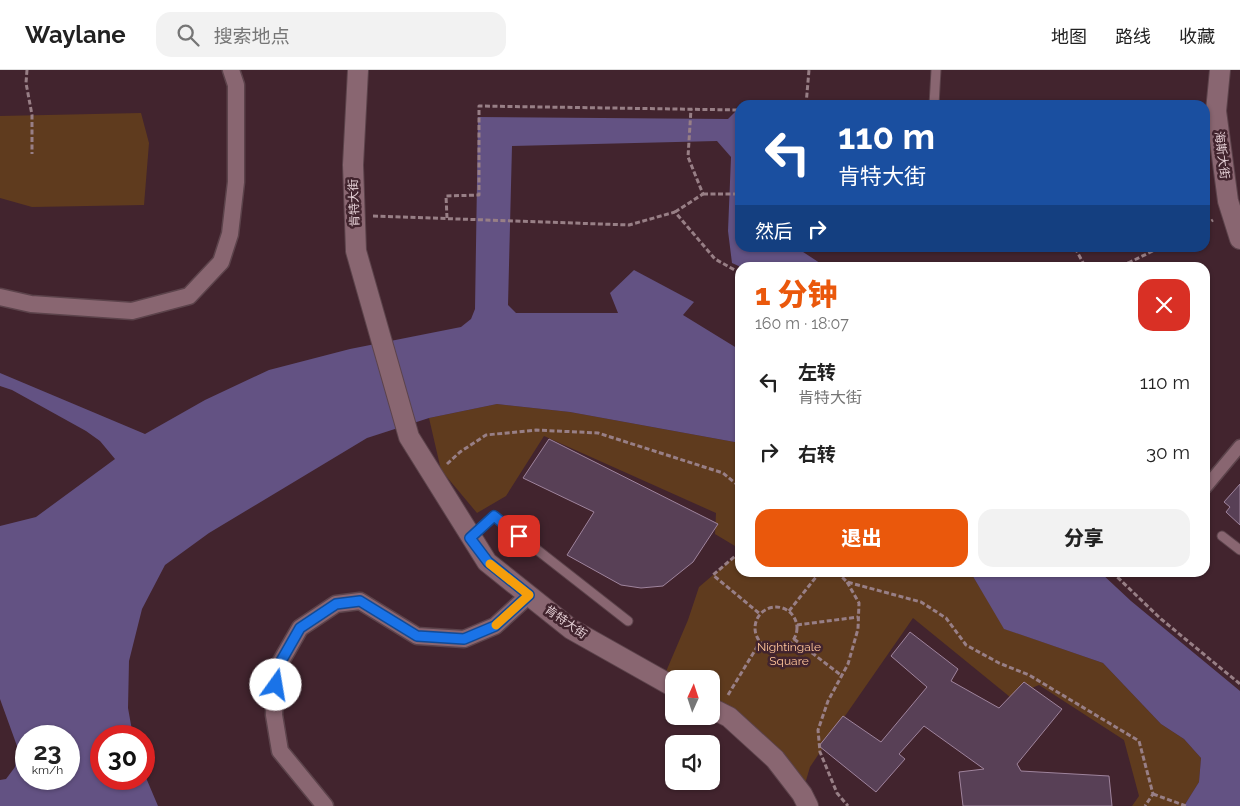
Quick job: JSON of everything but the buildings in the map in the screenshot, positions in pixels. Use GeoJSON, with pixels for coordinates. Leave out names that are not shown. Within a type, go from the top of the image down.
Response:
{"type":"FeatureCollection","features":[{"type":"Feature","properties":{"kind":"street"},"geometry":{"type":"LineString","coordinates":[[0,297],[31,304],[132,311],[189,296],[221,262],[230,234],[236,182],[236,85],[231,70]]}},
{"type":"Feature","properties":{"kind":"street","name":"肯特大街"},"geometry":{"type":"LineString","coordinates":[[358,70],[353,165],[356,251],[377,333],[409,437],[470,538],[488,562],[571,629],[665,682]]}},
{"type":"Feature","properties":{"kind":"street","name":"海斯大街"},"geometry":{"type":"LineString","coordinates":[[1220,70],[1216,111],[1228,201],[1240,239]]}},
{"type":"Feature","properties":{"kind":"street"},"geometry":{"type":"LineString","coordinates":[[1210,482],[1240,446]]}},
{"type":"Feature","properties":{"kind":"street"},"geometry":{"type":"LineString","coordinates":[[326,806],[280,751],[274,715],[276,670],[300,628],[336,604],[360,601],[417,636],[464,639],[495,626],[529,595]]}},
{"type":"Feature","properties":{"kind":"street"},"geometry":{"type":"LineString","coordinates":[[720,713],[729,717],[775,759],[808,806]]}},
{"type":"Feature","properties":{"kind":"lane"},"geometry":{"type":"LineString","coordinates":[[934,100],[936,70]]}},
{"type":"Feature","properties":{"kind":"lane"},"geometry":{"type":"LineString","coordinates":[[470,538],[494,516],[503,521],[628,621]]}},
{"type":"Feature","properties":{"kind":"lane"},"geometry":{"type":"LineString","coordinates":[[1222,536],[1240,550]]}},
{"type":"Feature","properties":{"kind":"path"},"geometry":{"type":"LineString","coordinates":[[27,70],[26,82],[32,115],[32,154]]}},
{"type":"Feature","properties":{"kind":"path"},"geometry":{"type":"LineString","coordinates":[[806,100],[809,70]]}},
{"type":"Feature","properties":{"kind":"path"},"geometry":{"type":"LineString","coordinates":[[447,218],[446,196],[479,196],[479,106],[735,110]]}},
{"type":"Feature","properties":{"kind":"path"},"geometry":{"type":"LineString","coordinates":[[691,109],[688,157],[703,194]]}},
{"type":"Feature","properties":{"kind":"path"},"geometry":{"type":"LineString","coordinates":[[354,215],[629,225],[675,212],[703,194],[735,194]]}},
{"type":"Feature","properties":{"kind":"path"},"geometry":{"type":"LineString","coordinates":[[675,212],[715,259],[735,270]]}},
{"type":"Feature","properties":{"kind":"path"},"geometry":{"type":"LineString","coordinates":[[1130,262],[1151,252]]}},
{"type":"Feature","properties":{"kind":"path"},"geometry":{"type":"LineString","coordinates":[[441,470],[460,452],[486,435],[536,430],[598,433],[723,473],[735,482]]}},
{"type":"Feature","properties":{"kind":"path"},"geometry":{"type":"LineString","coordinates":[[735,556],[713,575],[760,614]]}},
{"type":"Feature","properties":{"kind":"path"},"geometry":{"type":"LineString","coordinates":[[789,612],[816,577]]}},
{"type":"Feature","properties":{"kind":"path"},"geometry":{"type":"LineString","coordinates":[[842,577],[859,603],[858,629],[848,664],[828,701],[818,730],[820,752],[837,793],[848,806]]}},
{"type":"Feature","properties":{"kind":"path"},"geometry":{"type":"LineString","coordinates":[[1117,577],[1161,619],[1240,684]]}},
{"type":"Feature","properties":{"kind":"path"},"geometry":{"type":"LineString","coordinates":[[847,582],[921,602],[946,618],[966,645],[999,663],[1029,675],[1139,741],[1153,794],[1145,806]]}},
{"type":"Feature","properties":{"kind":"path"},"geometry":{"type":"LineString","coordinates":[[771,607],[778,607],[789,612],[797,626],[794,639],[790,644],[778,649],[765,646],[760,642],[755,631],[756,619],[760,614],[771,607]]}},
{"type":"Feature","properties":{"kind":"path"},"geometry":{"type":"LineString","coordinates":[[797,626],[858,617]]}},
{"type":"Feature","properties":{"kind":"path"},"geometry":{"type":"LineString","coordinates":[[794,639],[842,676]]}},
{"type":"Feature","properties":{"kind":"path"},"geometry":{"type":"LineString","coordinates":[[720,701],[760,642]]}},
{"type":"Feature","properties":{"kind":"path"},"geometry":{"type":"LineString","coordinates":[[1153,794],[1186,806]]}},
{"type":"Feature","properties":{"kind":"green space"},"geometry":{"type":"Polygon","coordinates":[[[141,113],[149,143],[144,205],[32,207],[0,198],[0,116],[141,113]]]}},
{"type":"Feature","properties":{"kind":"green space"},"geometry":{"type":"Polygon","coordinates":[[[497,404],[570,412],[735,442],[735,546],[715,534],[716,513],[544,436],[506,496],[477,513],[441,470],[429,418],[497,404]]]}},
{"type":"Feature","properties":{"kind":"green space","name":"Nightingale Square"},"geometry":{"type":"Polygon","coordinates":[[[735,556],[735,577],[973,577],[1005,629],[1103,663],[1161,724],[1184,739],[1201,758],[1199,782],[1184,806],[1132,806],[1139,796],[1124,740],[1039,685],[1010,697],[913,618],[810,767],[802,794],[720,717],[720,670],[667,670],[688,620],[699,587],[735,556]]]}},
{"type":"Feature","properties":{"kind":"shaded area"},"geometry":{"type":"Polygon","coordinates":[[[735,112],[735,252],[803,252],[818,262],[732,263],[728,231],[731,157],[717,141],[512,146],[508,305],[516,313],[618,313],[610,293],[634,270],[694,302],[683,315],[735,347],[735,442],[570,412],[497,404],[429,418],[367,438],[209,533],[165,565],[142,609],[129,661],[128,708],[131,725],[90,725],[90,790],[151,790],[158,806],[0,806],[0,780],[6,779],[15,767],[15,790],[80,790],[80,725],[15,725],[15,740],[0,699],[0,526],[36,517],[115,459],[100,441],[86,431],[12,390],[0,386],[0,373],[145,434],[205,400],[269,370],[350,349],[461,327],[471,319],[475,309],[478,117],[728,119],[735,112]]]}},
{"type":"Feature","properties":{"kind":"shaded area"},"geometry":{"type":"Polygon","coordinates":[[[973,577],[1105,577],[1131,601],[1240,691],[1240,806],[1184,806],[1199,782],[1201,758],[1184,739],[1161,724],[1103,663],[1004,629],[973,577]]]}},
{"type":"Feature","properties":{"kind":"slow traffic"},"geometry":{"type":"LineString","coordinates":[[490,564],[529,595],[496,625]]}},
{"type":"Feature","properties":{"kind":"route"},"geometry":{"type":"LineString","coordinates":[[276,685],[276,670],[300,628],[336,604],[360,601],[417,636],[464,639],[495,626],[529,595],[488,562],[470,538],[494,516],[503,521],[519,536]]}}]}
